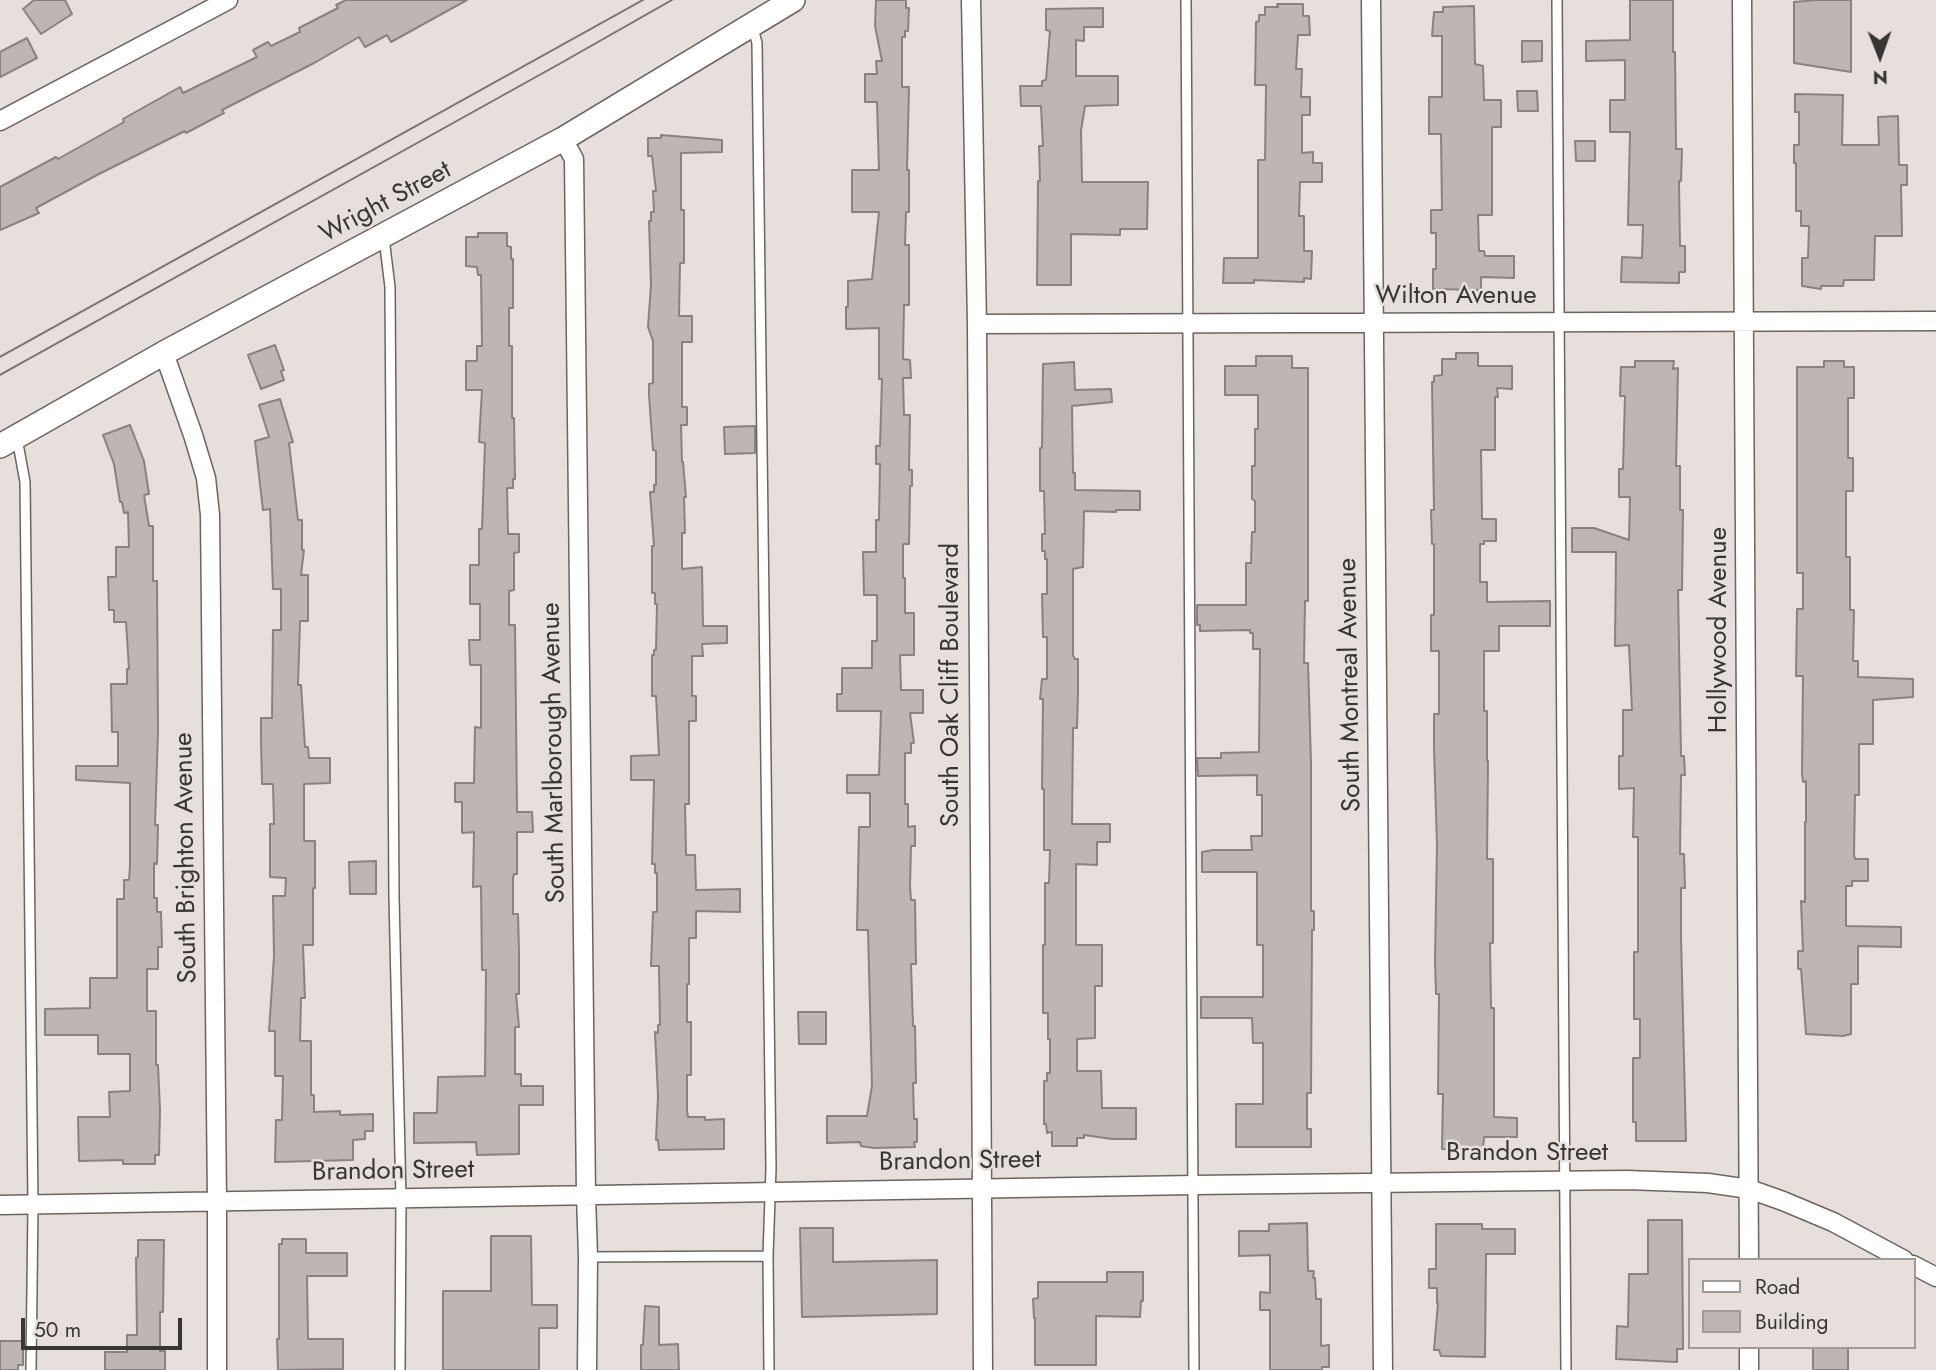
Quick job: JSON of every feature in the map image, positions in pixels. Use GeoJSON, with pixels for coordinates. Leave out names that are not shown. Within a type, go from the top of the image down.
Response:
{"type":"FeatureCollection","features":[{"type":"Feature","properties":{"kind":"street"},"geometry":{"type":"LineString","coordinates":[[0,121],[228,0]]}},
{"type":"Feature","properties":{"kind":"street","name":"Wright Street"},"geometry":{"type":"LineString","coordinates":[[9,441],[164,353],[563,139],[793,0]]}},
{"type":"Feature","properties":{"kind":"street","name":"South Oak Cliff Boulevard"},"geometry":{"type":"LineString","coordinates":[[971,0],[977,324],[983,1370]]}},
{"type":"Feature","properties":{"kind":"street","name":"South Montreal Avenue"},"geometry":{"type":"LineString","coordinates":[[1371,0],[1383,1370]]}},
{"type":"Feature","properties":{"kind":"street","name":"Hollywood Avenue"},"geometry":{"type":"LineString","coordinates":[[1742,0],[1749,1258]]}},
{"type":"Feature","properties":{"kind":"street","name":"South Marlborough Avenue"},"geometry":{"type":"LineString","coordinates":[[563,139],[575,159],[588,1257],[587,1370]]}},
{"type":"Feature","properties":{"kind":"street","name":"Wilton Avenue"},"geometry":{"type":"LineString","coordinates":[[977,324],[1936,321]]}},
{"type":"Feature","properties":{"kind":"street","name":"South Brighton Avenue"},"geometry":{"type":"LineString","coordinates":[[164,353],[206,478],[210,515],[217,1370]]}},
{"type":"Feature","properties":{"kind":"street","name":"Brandon Street"},"geometry":{"type":"LineString","coordinates":[[0,1205],[1382,1182],[1566,1180],[1708,1183],[1749,1189],[1783,1201],[1833,1222],[1900,1258]]}},
{"type":"Feature","properties":{"kind":"street"},"geometry":{"type":"LineString","coordinates":[[1915,1266],[1936,1277]]}},
{"type":"Feature","properties":{"kind":"street"},"geometry":{"type":"LineString","coordinates":[[1749,1349],[1749,1370]]}},
{"type":"Feature","properties":{"kind":"lane"},"geometry":{"type":"LineString","coordinates":[[1186,0],[1194,1370]]}},
{"type":"Feature","properties":{"kind":"lane"},"geometry":{"type":"LineString","coordinates":[[1557,0],[1566,1370]]}},
{"type":"Feature","properties":{"kind":"lane"},"geometry":{"type":"LineString","coordinates":[[752,26],[757,43],[771,1192],[768,1256],[769,1370]]}},
{"type":"Feature","properties":{"kind":"lane"},"geometry":{"type":"LineString","coordinates":[[384,236],[390,287],[394,883],[401,1199],[400,1370]]}},
{"type":"Feature","properties":{"kind":"lane"},"geometry":{"type":"LineString","coordinates":[[9,441],[25,482],[33,1205],[31,1370]]}},
{"type":"Feature","properties":{"kind":"lane"},"geometry":{"type":"LineString","coordinates":[[588,1257],[768,1256]]}},
{"type":"Feature","properties":{"kind":"building"},"geometry":{"type":"Polygon","coordinates":[[[34,0],[65,0],[72,14],[41,34],[23,9],[34,0]]]}},
{"type":"Feature","properties":{"kind":"building"},"geometry":{"type":"Polygon","coordinates":[[[346,0],[467,0],[391,42],[387,35],[365,47],[359,37],[222,110],[224,113],[36,208],[39,213],[0,230],[0,187],[56,157],[58,159],[180,87],[183,93],[257,57],[253,50],[268,42],[271,46],[300,32],[299,28],[338,8],[336,5],[346,0]]]}},
{"type":"Feature","properties":{"kind":"building"},"geometry":{"type":"Polygon","coordinates":[[[876,0],[906,0],[906,8],[909,8],[908,31],[905,31],[905,37],[902,37],[902,87],[909,87],[909,212],[906,212],[905,245],[909,245],[909,305],[904,305],[903,359],[910,360],[911,378],[903,378],[904,415],[910,415],[909,470],[912,470],[912,486],[909,544],[903,544],[903,578],[905,613],[914,613],[914,655],[900,655],[901,690],[923,690],[923,713],[910,713],[914,743],[911,743],[911,753],[905,753],[908,827],[915,826],[915,846],[911,846],[910,886],[911,900],[915,900],[916,964],[911,964],[915,1026],[914,1119],[917,1119],[917,1142],[914,1142],[915,1147],[874,1148],[861,1146],[860,1142],[827,1143],[827,1116],[867,1116],[872,1086],[868,930],[857,930],[859,827],[870,827],[870,793],[847,793],[847,775],[879,775],[881,711],[837,711],[837,694],[842,694],[842,668],[872,668],[872,641],[877,641],[877,595],[864,595],[863,552],[876,552],[876,520],[879,520],[880,464],[876,464],[876,446],[880,446],[882,379],[879,379],[879,328],[846,329],[848,281],[872,279],[879,212],[852,212],[852,170],[879,170],[877,102],[865,102],[865,74],[877,74],[876,61],[882,61],[875,26],[876,0]]]}},
{"type":"Feature","properties":{"kind":"building"},"geometry":{"type":"Polygon","coordinates":[[[1630,0],[1673,0],[1676,149],[1682,149],[1679,181],[1680,246],[1685,246],[1685,272],[1679,272],[1679,283],[1621,282],[1622,257],[1642,258],[1643,225],[1628,225],[1630,132],[1610,132],[1610,100],[1625,100],[1625,60],[1586,61],[1586,41],[1630,40],[1630,0]]]}},
{"type":"Feature","properties":{"kind":"building"},"geometry":{"type":"Polygon","coordinates":[[[1851,0],[1851,72],[1794,63],[1794,2],[1851,0]]]}},
{"type":"Feature","properties":{"kind":"building"},"geometry":{"type":"Polygon","coordinates":[[[1277,4],[1303,4],[1303,16],[1309,16],[1310,35],[1298,35],[1296,69],[1302,69],[1301,97],[1310,97],[1310,115],[1302,115],[1302,153],[1313,152],[1313,163],[1322,163],[1322,182],[1300,182],[1299,216],[1304,216],[1304,251],[1312,251],[1311,279],[1304,278],[1304,282],[1254,280],[1254,283],[1223,283],[1224,258],[1258,258],[1258,160],[1265,160],[1266,85],[1255,85],[1256,22],[1259,21],[1259,15],[1265,15],[1265,7],[1278,7],[1277,4]]]}},
{"type":"Feature","properties":{"kind":"building"},"geometry":{"type":"Polygon","coordinates":[[[1474,6],[1475,64],[1483,66],[1484,100],[1501,100],[1501,127],[1492,127],[1492,215],[1478,215],[1479,251],[1484,251],[1485,256],[1514,256],[1514,278],[1481,277],[1481,290],[1433,289],[1436,233],[1431,233],[1431,210],[1442,210],[1441,134],[1429,134],[1429,97],[1442,97],[1442,36],[1432,36],[1434,12],[1443,12],[1443,7],[1474,6]]]}},
{"type":"Feature","properties":{"kind":"building"},"geometry":{"type":"Polygon","coordinates":[[[1103,8],[1103,27],[1084,27],[1084,41],[1076,40],[1076,76],[1118,76],[1118,105],[1085,106],[1081,131],[1082,182],[1148,182],[1147,229],[1120,229],[1120,235],[1071,234],[1071,285],[1037,285],[1039,146],[1043,146],[1041,106],[1021,106],[1020,86],[1042,86],[1042,81],[1046,80],[1050,31],[1046,30],[1046,9],[1103,8]]]}},
{"type":"Feature","properties":{"kind":"building"},"geometry":{"type":"Polygon","coordinates":[[[27,38],[37,58],[0,77],[0,52],[27,38]]]}},
{"type":"Feature","properties":{"kind":"building"},"geometry":{"type":"Polygon","coordinates":[[[1522,41],[1542,41],[1542,61],[1522,62],[1522,41]]]}},
{"type":"Feature","properties":{"kind":"building"},"geometry":{"type":"Polygon","coordinates":[[[1517,91],[1537,91],[1538,111],[1518,111],[1517,91]]]}},
{"type":"Feature","properties":{"kind":"building"},"geometry":{"type":"Polygon","coordinates":[[[1795,94],[1843,95],[1842,145],[1879,145],[1878,117],[1898,116],[1899,165],[1907,165],[1907,185],[1901,185],[1902,236],[1875,236],[1874,280],[1844,280],[1843,286],[1821,286],[1821,289],[1802,286],[1802,258],[1808,258],[1809,226],[1801,226],[1801,211],[1796,211],[1794,145],[1799,145],[1799,112],[1795,112],[1795,94]]]}},
{"type":"Feature","properties":{"kind":"building"},"geometry":{"type":"Polygon","coordinates":[[[661,135],[722,140],[722,152],[681,153],[684,263],[680,263],[679,316],[692,316],[692,342],[682,342],[682,407],[687,407],[687,425],[681,425],[686,497],[682,569],[702,567],[703,626],[727,626],[727,643],[702,644],[703,656],[692,656],[692,696],[696,696],[696,721],[689,721],[689,804],[685,804],[686,855],[695,855],[696,890],[740,889],[740,912],[696,911],[696,938],[689,938],[687,1022],[691,1022],[691,1075],[687,1075],[687,1111],[688,1117],[724,1119],[724,1149],[659,1150],[656,1140],[658,1096],[655,1032],[658,1033],[660,1025],[659,966],[651,966],[653,912],[657,912],[657,873],[655,864],[652,864],[654,780],[631,780],[631,756],[659,755],[656,696],[652,696],[652,655],[656,650],[657,604],[655,593],[652,593],[654,546],[650,492],[654,492],[656,485],[656,451],[653,450],[649,395],[649,384],[653,383],[653,341],[648,327],[651,285],[649,221],[651,212],[654,212],[653,191],[656,191],[652,156],[648,156],[648,138],[661,138],[661,135]]]}},
{"type":"Feature","properties":{"kind":"building"},"geometry":{"type":"Polygon","coordinates":[[[1575,141],[1595,141],[1595,161],[1576,161],[1575,141]]]}},
{"type":"Feature","properties":{"kind":"building"},"geometry":{"type":"Polygon","coordinates":[[[478,233],[507,233],[507,246],[511,247],[513,259],[513,308],[509,308],[509,346],[512,346],[515,479],[513,488],[507,488],[508,534],[519,534],[519,552],[514,553],[514,590],[509,591],[509,625],[515,625],[517,812],[532,812],[533,832],[517,832],[517,874],[514,874],[513,878],[513,914],[518,914],[519,952],[519,994],[516,994],[519,1027],[515,1027],[515,1074],[521,1074],[521,1086],[543,1086],[543,1105],[519,1105],[519,1154],[477,1155],[476,1142],[414,1143],[414,1113],[437,1113],[438,1077],[485,1076],[486,970],[482,970],[481,886],[473,887],[474,832],[462,833],[462,802],[455,802],[455,783],[474,783],[475,727],[481,728],[481,665],[470,665],[469,640],[480,640],[480,604],[470,604],[470,565],[479,565],[485,443],[479,442],[482,390],[466,390],[466,361],[477,361],[477,346],[482,346],[481,275],[478,275],[477,267],[466,266],[466,237],[478,237],[478,233]]]}},
{"type":"Feature","properties":{"kind":"building"},"geometry":{"type":"Polygon","coordinates":[[[275,345],[284,370],[281,371],[284,380],[261,389],[248,355],[275,345]]]}},
{"type":"Feature","properties":{"kind":"building"},"geometry":{"type":"Polygon","coordinates":[[[1456,353],[1478,353],[1478,366],[1512,366],[1512,389],[1497,388],[1498,397],[1495,397],[1495,450],[1481,450],[1482,519],[1496,519],[1496,541],[1484,541],[1484,544],[1480,544],[1480,582],[1487,582],[1487,602],[1550,601],[1550,626],[1499,626],[1499,651],[1484,651],[1484,711],[1487,711],[1488,761],[1487,859],[1493,859],[1493,943],[1490,943],[1491,1008],[1494,1008],[1494,1117],[1517,1118],[1517,1137],[1484,1137],[1483,1150],[1442,1149],[1443,1094],[1438,1094],[1434,714],[1439,714],[1439,651],[1431,651],[1431,615],[1434,615],[1432,382],[1434,376],[1442,375],[1442,359],[1456,359],[1456,353]]]}},
{"type":"Feature","properties":{"kind":"building"},"geometry":{"type":"Polygon","coordinates":[[[1256,356],[1292,356],[1292,368],[1308,368],[1308,601],[1305,601],[1304,663],[1308,663],[1311,911],[1314,911],[1311,1093],[1307,1093],[1307,1129],[1311,1129],[1311,1147],[1236,1147],[1236,1104],[1263,1104],[1263,1043],[1253,1043],[1252,1018],[1201,1018],[1201,997],[1263,997],[1263,945],[1257,945],[1257,872],[1202,872],[1202,852],[1252,850],[1251,836],[1262,836],[1262,795],[1257,795],[1257,775],[1198,776],[1197,758],[1221,758],[1221,753],[1259,752],[1260,649],[1253,649],[1253,633],[1250,633],[1250,630],[1200,631],[1200,625],[1197,625],[1197,605],[1246,605],[1246,563],[1251,563],[1252,532],[1255,532],[1252,466],[1255,466],[1258,395],[1225,395],[1225,366],[1256,366],[1256,356]]]}},
{"type":"Feature","properties":{"kind":"building"},"geometry":{"type":"Polygon","coordinates":[[[1635,361],[1674,361],[1673,369],[1678,368],[1676,466],[1680,466],[1680,510],[1683,510],[1682,590],[1678,590],[1681,756],[1684,756],[1685,775],[1681,775],[1680,854],[1684,854],[1685,888],[1681,888],[1681,937],[1686,1141],[1636,1141],[1636,1122],[1633,1122],[1633,1058],[1640,1058],[1640,1019],[1634,1019],[1634,952],[1638,952],[1638,837],[1633,837],[1634,788],[1619,789],[1619,756],[1623,756],[1623,710],[1632,710],[1629,645],[1615,646],[1616,552],[1572,552],[1572,528],[1594,528],[1629,540],[1630,497],[1619,497],[1619,469],[1623,469],[1625,396],[1620,396],[1621,367],[1635,367],[1635,361]]]}},
{"type":"Feature","properties":{"kind":"building"},"geometry":{"type":"Polygon","coordinates":[[[1824,361],[1844,361],[1844,367],[1854,367],[1854,398],[1848,398],[1848,458],[1853,458],[1853,491],[1846,491],[1846,557],[1850,557],[1850,610],[1854,610],[1853,661],[1858,661],[1858,677],[1913,679],[1913,697],[1873,700],[1873,744],[1859,744],[1859,795],[1855,795],[1854,855],[1855,859],[1868,859],[1868,881],[1852,881],[1852,886],[1846,886],[1846,926],[1901,927],[1901,947],[1858,946],[1858,984],[1851,984],[1851,1034],[1843,1036],[1806,1034],[1801,969],[1798,969],[1798,951],[1803,951],[1801,901],[1805,902],[1806,781],[1803,782],[1802,774],[1803,676],[1796,676],[1797,609],[1803,609],[1803,573],[1797,573],[1797,367],[1824,367],[1824,361]]]}},
{"type":"Feature","properties":{"kind":"building"},"geometry":{"type":"Polygon","coordinates":[[[1074,362],[1075,390],[1111,389],[1112,402],[1072,406],[1075,490],[1140,491],[1140,510],[1084,511],[1083,567],[1073,569],[1073,655],[1078,659],[1078,692],[1077,728],[1073,728],[1072,824],[1110,824],[1110,842],[1097,842],[1097,865],[1076,864],[1076,945],[1102,945],[1102,986],[1095,986],[1095,1038],[1077,1039],[1077,1071],[1101,1071],[1102,1108],[1136,1108],[1136,1139],[1084,1135],[1084,1138],[1077,1138],[1077,1146],[1052,1146],[1052,1132],[1047,1133],[1044,1124],[1044,1081],[1047,1081],[1047,1073],[1050,1073],[1050,1039],[1048,1013],[1043,1013],[1043,945],[1045,883],[1049,883],[1050,850],[1044,850],[1042,789],[1043,699],[1040,699],[1042,679],[1047,679],[1047,637],[1043,637],[1042,594],[1047,594],[1047,559],[1045,551],[1042,551],[1042,534],[1045,534],[1044,491],[1040,491],[1040,448],[1043,364],[1074,362]]]}},
{"type":"Feature","properties":{"kind":"building"},"geometry":{"type":"Polygon","coordinates":[[[280,399],[293,442],[289,443],[298,520],[302,520],[304,550],[301,575],[308,575],[308,621],[300,621],[298,685],[301,685],[305,747],[308,747],[309,758],[330,758],[330,783],[304,784],[304,841],[315,841],[315,888],[313,945],[303,945],[305,998],[301,998],[300,1041],[311,1041],[311,1095],[314,1095],[314,1112],[340,1111],[340,1115],[373,1114],[373,1131],[365,1131],[365,1139],[353,1140],[353,1160],[275,1162],[276,1120],[282,1120],[283,1076],[275,1076],[275,1031],[269,1031],[274,956],[273,896],[285,896],[286,878],[270,877],[270,824],[274,824],[273,784],[262,784],[261,718],[272,718],[273,630],[281,630],[281,589],[273,589],[270,509],[263,510],[255,441],[269,437],[259,405],[280,399]]]}},
{"type":"Feature","properties":{"kind":"building"},"geometry":{"type":"Polygon","coordinates":[[[130,425],[144,461],[149,494],[144,495],[149,526],[153,526],[153,581],[157,581],[158,731],[155,825],[158,825],[154,898],[157,898],[157,912],[161,912],[162,947],[158,947],[158,969],[147,969],[147,1011],[156,1011],[156,1065],[160,1110],[159,1155],[155,1155],[155,1164],[123,1164],[123,1160],[79,1161],[78,1117],[110,1117],[109,1092],[130,1091],[130,1054],[98,1054],[98,1035],[45,1035],[45,1009],[90,1008],[90,978],[117,978],[117,899],[124,899],[124,880],[129,880],[130,865],[130,783],[76,780],[76,766],[118,766],[118,732],[112,732],[111,684],[127,684],[129,669],[126,622],[114,622],[114,610],[109,610],[108,577],[116,577],[116,547],[129,547],[128,512],[124,513],[120,502],[114,464],[103,435],[130,425]]]}},
{"type":"Feature","properties":{"kind":"building"},"geometry":{"type":"Polygon","coordinates":[[[755,426],[755,453],[725,454],[724,427],[755,426]]]}},
{"type":"Feature","properties":{"kind":"building"},"geometry":{"type":"Polygon","coordinates":[[[376,861],[376,894],[350,894],[349,862],[376,861]]]}},
{"type":"Feature","properties":{"kind":"building"},"geometry":{"type":"Polygon","coordinates":[[[798,1012],[826,1012],[826,1044],[799,1044],[798,1012]]]}},
{"type":"Feature","properties":{"kind":"building"},"geometry":{"type":"Polygon","coordinates":[[[1648,1220],[1682,1220],[1683,1349],[1677,1349],[1677,1362],[1616,1359],[1617,1326],[1628,1327],[1629,1274],[1648,1274],[1648,1220]]]}},
{"type":"Feature","properties":{"kind":"building"},"geometry":{"type":"Polygon","coordinates":[[[1307,1223],[1308,1271],[1314,1271],[1316,1299],[1321,1299],[1321,1346],[1329,1345],[1329,1367],[1322,1367],[1322,1370],[1270,1370],[1270,1310],[1260,1310],[1260,1292],[1270,1293],[1270,1255],[1239,1256],[1239,1231],[1269,1231],[1269,1224],[1307,1223]]]}},
{"type":"Feature","properties":{"kind":"building"},"geometry":{"type":"Polygon","coordinates":[[[1436,1224],[1482,1224],[1482,1229],[1515,1229],[1515,1254],[1486,1254],[1485,1357],[1441,1356],[1439,1350],[1434,1350],[1438,1303],[1437,1288],[1429,1288],[1429,1269],[1436,1269],[1436,1224]]]}},
{"type":"Feature","properties":{"kind":"building"},"geometry":{"type":"Polygon","coordinates":[[[800,1228],[833,1228],[833,1262],[937,1260],[937,1314],[802,1317],[800,1228]]]}},
{"type":"Feature","properties":{"kind":"building"},"geometry":{"type":"Polygon","coordinates":[[[491,1236],[531,1236],[532,1305],[557,1305],[557,1328],[539,1328],[539,1370],[443,1370],[443,1291],[491,1291],[491,1236]]]}},
{"type":"Feature","properties":{"kind":"building"},"geometry":{"type":"Polygon","coordinates":[[[282,1239],[306,1239],[306,1253],[347,1253],[347,1276],[307,1276],[308,1339],[343,1339],[343,1369],[278,1370],[279,1244],[282,1244],[282,1239]]]}},
{"type":"Feature","properties":{"kind":"building"},"geometry":{"type":"Polygon","coordinates":[[[138,1240],[164,1240],[160,1351],[165,1351],[165,1370],[105,1370],[105,1352],[127,1352],[127,1335],[137,1335],[138,1240]]]}},
{"type":"Feature","properties":{"kind":"building"},"geometry":{"type":"Polygon","coordinates":[[[1107,1272],[1143,1272],[1140,1317],[1096,1316],[1096,1365],[1035,1365],[1033,1299],[1038,1298],[1038,1282],[1107,1282],[1107,1272]]]}},
{"type":"Feature","properties":{"kind":"building"},"geometry":{"type":"Polygon","coordinates":[[[645,1306],[659,1307],[659,1345],[678,1344],[679,1370],[641,1370],[645,1306]]]}},
{"type":"Feature","properties":{"kind":"building"},"geometry":{"type":"Polygon","coordinates":[[[0,1341],[23,1341],[23,1365],[18,1365],[18,1370],[0,1370],[0,1341]]]}},
{"type":"Feature","properties":{"kind":"building"},"geometry":{"type":"Polygon","coordinates":[[[1813,1349],[1848,1349],[1848,1370],[1813,1370],[1813,1349]]]}},
{"type":"Feature","properties":{"kind":"tram line"},"geometry":{"type":"LineString","coordinates":[[0,357],[643,0]]}},
{"type":"Feature","properties":{"kind":"tram line"},"geometry":{"type":"LineString","coordinates":[[0,375],[672,0]]}}]}
